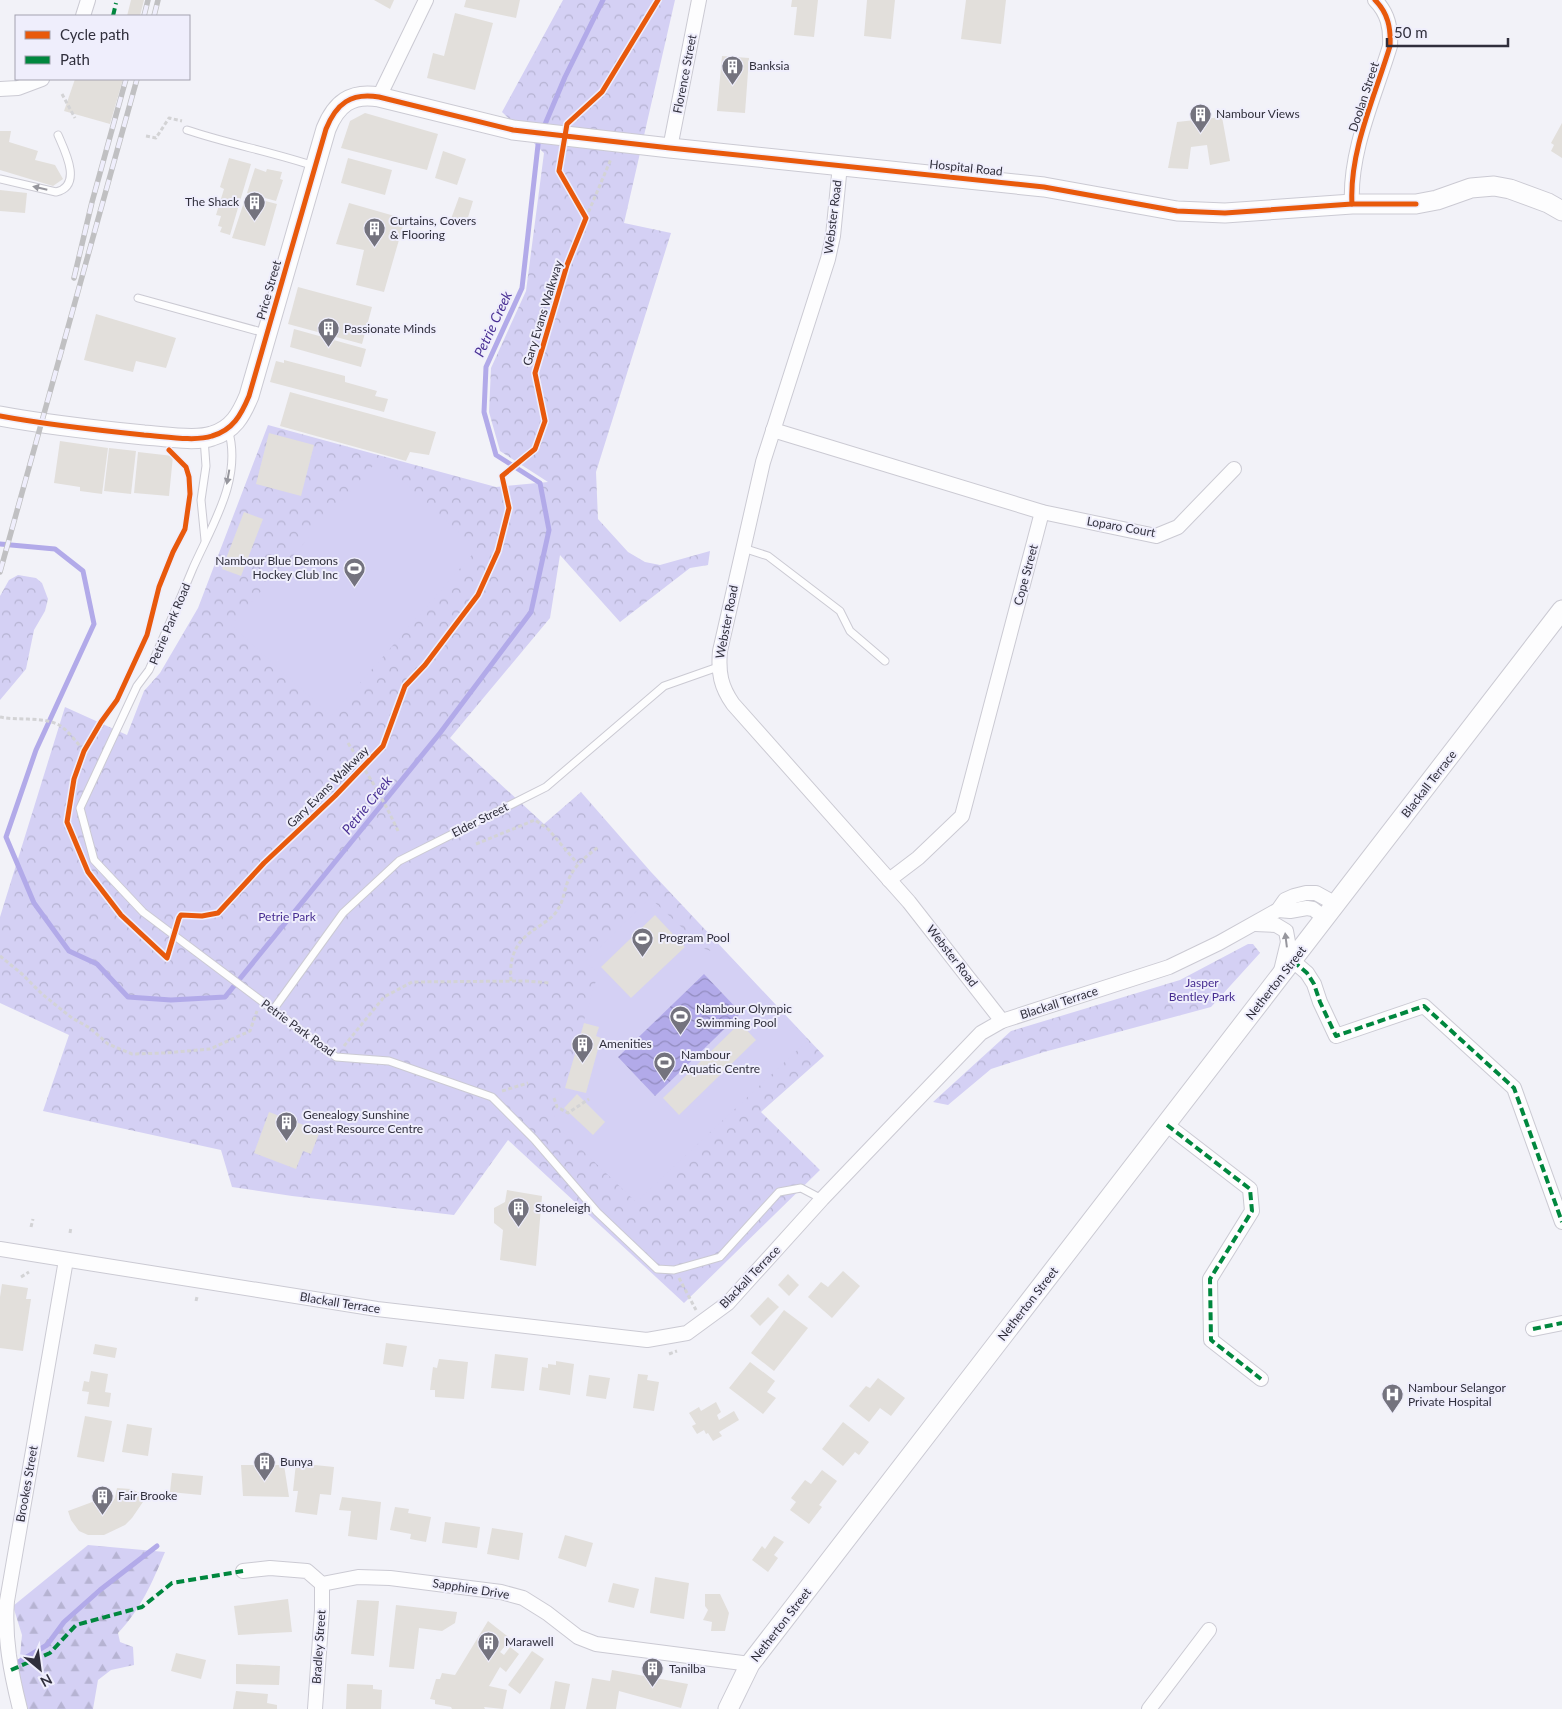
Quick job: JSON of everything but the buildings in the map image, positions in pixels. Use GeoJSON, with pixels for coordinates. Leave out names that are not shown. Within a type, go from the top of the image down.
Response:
{"type":"FeatureCollection","features":[{"type":"Feature","properties":{"kind":"street"},"geometry":{"type":"LineString","coordinates":[[83,15],[88,0]]}},
{"type":"Feature","properties":{"kind":"street"},"geometry":{"type":"LineString","coordinates":[[379,97],[426,0]]}},
{"type":"Feature","properties":{"kind":"street","name":"Florence Street"},"geometry":{"type":"LineString","coordinates":[[670,148],[699,0]]}},
{"type":"Feature","properties":{"kind":"street","name":"Doolan Street"},"geometry":{"type":"LineString","coordinates":[[1352,204],[1351,186],[1358,148],[1390,46],[1391,36],[1386,15],[1375,0]]}},
{"type":"Feature","properties":{"kind":"street"},"geometry":{"type":"LineString","coordinates":[[0,89],[18,88],[40,80]]}},
{"type":"Feature","properties":{"kind":"street","name":"Price Street"},"geometry":{"type":"LineString","coordinates":[[228,429],[236,422],[249,396],[326,129],[330,119],[340,106],[362,95],[379,97],[513,130]]}},
{"type":"Feature","properties":{"kind":"street","name":"Hospital Road"},"geometry":{"type":"LineString","coordinates":[[513,130],[1044,187],[1177,211],[1225,213],[1352,204],[1416,204],[1437,200],[1471,188],[1494,186],[1510,188],[1548,203],[1562,211]]}},
{"type":"Feature","properties":{"kind":"street","name":"Webster Road"},"geometry":{"type":"LineString","coordinates":[[840,165],[828,259],[763,462],[720,651],[718,667],[720,682],[733,704],[909,902],[1002,1021]]}},
{"type":"Feature","properties":{"kind":"street"},"geometry":{"type":"LineString","coordinates":[[0,416],[50,425],[173,438],[211,437],[228,429]]}},
{"type":"Feature","properties":{"kind":"street"},"geometry":{"type":"LineString","coordinates":[[773,430],[1042,512]]}},
{"type":"Feature","properties":{"kind":"street","name":"Loparo Court"},"geometry":{"type":"LineString","coordinates":[[1042,512],[1156,536],[1178,527],[1234,470]]}},
{"type":"Feature","properties":{"kind":"street","name":"Cope Street"},"geometry":{"type":"LineString","coordinates":[[889,880],[918,858],[962,816],[1042,512]]}},
{"type":"Feature","properties":{"kind":"street","name":"Blackall Terrace"},"geometry":{"type":"LineString","coordinates":[[0,1249],[377,1309],[647,1340],[687,1334],[728,1303],[822,1199],[981,1033],[1002,1021],[1155,972],[1195,955],[1278,910],[1290,911],[1307,908],[1331,911],[1562,610]]}},
{"type":"Feature","properties":{"kind":"street","name":"Netherton Street"},"geometry":{"type":"LineString","coordinates":[[728,1709],[750,1664],[1331,911]]}},
{"type":"Feature","properties":{"kind":"street"},"geometry":{"type":"LineString","coordinates":[[1253,924],[1276,925],[1283,928],[1288,936],[1287,951],[1278,981]]}},
{"type":"Feature","properties":{"kind":"street"},"geometry":{"type":"LineString","coordinates":[[1293,962],[1307,973],[1314,984],[1336,1036],[1424,1006],[1514,1088],[1562,1222]]}},
{"type":"Feature","properties":{"kind":"street"},"geometry":{"type":"LineString","coordinates":[[1166,1124],[1250,1189],[1252,1211],[1210,1279],[1211,1340],[1261,1379]]}},
{"type":"Feature","properties":{"kind":"street","name":"Brookes Street"},"geometry":{"type":"LineString","coordinates":[[20,1709],[4,1648],[7,1601],[66,1260]]}},
{"type":"Feature","properties":{"kind":"street"},"geometry":{"type":"LineString","coordinates":[[1533,1329],[1562,1323]]}},
{"type":"Feature","properties":{"kind":"street"},"geometry":{"type":"LineString","coordinates":[[243,1571],[270,1568],[307,1571],[322,1584]]}},
{"type":"Feature","properties":{"kind":"street","name":"Sapphire Drive"},"geometry":{"type":"LineString","coordinates":[[322,1584],[358,1577],[390,1578],[501,1592],[523,1598],[548,1613],[578,1637],[596,1644],[750,1664]]}},
{"type":"Feature","properties":{"kind":"street","name":"Bradley Street"},"geometry":{"type":"LineString","coordinates":[[315,1709],[322,1584]]}},
{"type":"Feature","properties":{"kind":"street"},"geometry":{"type":"LineString","coordinates":[[1149,1709],[1209,1630]]}},
{"type":"Feature","properties":{"kind":"lane"},"geometry":{"type":"LineString","coordinates":[[187,130],[219,141],[315,166]]}},
{"type":"Feature","properties":{"kind":"lane"},"geometry":{"type":"LineString","coordinates":[[0,179],[56,192],[62,191],[69,184],[71,173],[58,135]]}},
{"type":"Feature","properties":{"kind":"lane"},"geometry":{"type":"LineString","coordinates":[[138,298],[267,334]]}},
{"type":"Feature","properties":{"kind":"lane","name":"Petrie Park Road"},"geometry":{"type":"LineString","coordinates":[[228,429],[232,445],[228,479],[219,514],[205,540],[150,670],[137,686],[80,808],[94,860],[143,912],[336,1057],[389,1061],[492,1097],[534,1139],[597,1212],[657,1269],[674,1270]]}},
{"type":"Feature","properties":{"kind":"lane","name":"Petrie Park Road"},"geometry":{"type":"LineString","coordinates":[[204,438],[206,466],[201,500],[205,540]]}},
{"type":"Feature","properties":{"kind":"lane"},"geometry":{"type":"LineString","coordinates":[[743,548],[768,556],[840,611],[850,631],[885,661]]}},
{"type":"Feature","properties":{"kind":"lane","name":"Elder Street"},"geometry":{"type":"LineString","coordinates":[[273,1010],[343,913],[399,861],[546,786],[664,686],[718,667]]}},
{"type":"Feature","properties":{"kind":"lane"},"geometry":{"type":"LineString","coordinates":[[674,1270],[720,1257],[779,1192],[801,1188],[822,1199]]}},
{"type":"Feature","properties":{"kind":"path"},"geometry":{"type":"LineString","coordinates":[[62,94],[75,118]]}},
{"type":"Feature","properties":{"kind":"path"},"geometry":{"type":"LineString","coordinates":[[582,226],[612,156]]}},
{"type":"Feature","properties":{"kind":"path"},"geometry":{"type":"LineString","coordinates":[[581,210],[586,218]]}},
{"type":"Feature","properties":{"kind":"path"},"geometry":{"type":"LineString","coordinates":[[0,717],[10,720],[44,721],[60,725],[84,751]]}},
{"type":"Feature","properties":{"kind":"path"},"geometry":{"type":"LineString","coordinates":[[348,743],[378,792],[398,831]]}},
{"type":"Feature","properties":{"kind":"path"},"geometry":{"type":"LineString","coordinates":[[81,760],[88,744]]}},
{"type":"Feature","properties":{"kind":"path"},"geometry":{"type":"LineString","coordinates":[[476,844],[536,820],[548,829],[577,863]]}},
{"type":"Feature","properties":{"kind":"path"},"geometry":{"type":"LineString","coordinates":[[511,981],[510,967],[514,950],[526,935],[558,911],[568,880],[577,863],[598,847]]}},
{"type":"Feature","properties":{"kind":"path"},"geometry":{"type":"LineString","coordinates":[[0,956],[72,1018],[90,1028],[108,1044],[132,1054],[165,1054],[210,1049],[250,1031],[261,1001]]}},
{"type":"Feature","properties":{"kind":"path"},"geometry":{"type":"LineString","coordinates":[[339,1052],[384,997],[412,982],[511,981],[550,983]]}},
{"type":"Feature","properties":{"kind":"path"},"geometry":{"type":"LineString","coordinates":[[498,1092],[528,1083]]}},
{"type":"Feature","properties":{"kind":"path"},"geometry":{"type":"LineString","coordinates":[[554,1098],[557,1106],[568,1113],[589,1099]]}},
{"type":"Feature","properties":{"kind":"path"},"geometry":{"type":"LineString","coordinates":[[31,1227],[33,1220]]}},
{"type":"Feature","properties":{"kind":"path"},"geometry":{"type":"LineString","coordinates":[[70,1233],[71,1227]]}},
{"type":"Feature","properties":{"kind":"path"},"geometry":{"type":"LineString","coordinates":[[674,1270],[696,1311]]}},
{"type":"Feature","properties":{"kind":"path"},"geometry":{"type":"LineString","coordinates":[[21,1277],[29,1272]]}},
{"type":"Feature","properties":{"kind":"path"},"geometry":{"type":"LineString","coordinates":[[669,1354],[678,1351]]}},
{"type":"Feature","properties":{"kind":"green space","name":"Petrie Park"},"geometry":{"type":"Polygon","coordinates":[[[563,0],[675,0],[624,223],[671,233],[596,472],[598,519],[628,552],[645,562],[660,565],[710,551],[708,565],[690,568],[620,622],[560,555],[550,618],[450,738],[544,824],[581,792],[651,872],[824,1056],[761,1112],[820,1170],[684,1303],[508,1140],[454,1215],[232,1187],[221,1150],[43,1111],[69,1035],[0,1003],[0,917],[65,707],[127,735],[144,691],[160,673],[198,608],[268,425],[496,487],[548,482],[500,451],[489,412],[491,368],[526,291],[544,153],[502,112],[563,0]]]}},
{"type":"Feature","properties":{"kind":"green space","name":"Nambour Blue Demons Hockey Club Inc"},"geometry":{"type":"Polygon","coordinates":[[[379,459],[477,549],[331,716],[231,625],[379,459]]]}},
{"type":"Feature","properties":{"kind":"green space"},"geometry":{"type":"Polygon","coordinates":[[[18,575],[36,578],[42,583],[48,599],[45,611],[34,630],[26,669],[0,700],[0,596],[9,580],[18,575]]]}},
{"type":"Feature","properties":{"kind":"green space","name":"Nambour Aquatic Centre"},"geometry":{"type":"Polygon","coordinates":[[[650,898],[705,949],[731,958],[808,1040],[636,1202],[553,1122],[598,974],[586,961],[650,898]]]}},
{"type":"Feature","properties":{"kind":"green space","name":"Jasper Bentley Park"},"geometry":{"type":"Polygon","coordinates":[[[1248,944],[1253,944],[1260,953],[1211,1007],[1044,1052],[991,1069],[948,1105],[933,1102],[1011,1031],[1180,980],[1248,944]]]}},
{"type":"Feature","properties":{"kind":"green space"},"geometry":{"type":"Polygon","coordinates":[[[88,1545],[165,1552],[140,1605],[118,1633],[120,1642],[133,1647],[134,1665],[111,1670],[98,1680],[93,1709],[28,1709],[18,1677],[22,1635],[13,1606],[88,1545]]]}},
{"type":"Feature","properties":{"kind":"water","name":"Nambour Olympic Swimming Pool"},"geometry":{"type":"Polygon","coordinates":[[[704,974],[741,1013],[655,1096],[618,1057],[704,974]]]}},
{"type":"Feature","properties":{"kind":"waterway","name":"Petrie Creek"},"geometry":{"type":"LineString","coordinates":[[543,129],[565,77],[603,0]]}},
{"type":"Feature","properties":{"kind":"waterway","name":"Petrie Creek"},"geometry":{"type":"LineString","coordinates":[[0,544],[55,549],[83,571],[94,624],[36,750],[6,837],[34,903],[69,951],[97,964],[128,997],[171,1000],[225,997],[440,733],[531,612],[549,530],[540,483],[496,455],[484,412],[486,367],[522,288],[539,136]]}},
{"type":"Feature","properties":{"kind":"waterway"},"geometry":{"type":"LineString","coordinates":[[17,1663],[47,1645],[64,1622],[100,1590],[157,1546]]}},
{"type":"Feature","properties":{"kind":"railway"},"geometry":{"type":"LineString","coordinates":[[144,15],[148,0]]}},
{"type":"Feature","properties":{"kind":"railway"},"geometry":{"type":"LineString","coordinates":[[154,15],[158,0]]}},
{"type":"Feature","properties":{"kind":"railway"},"geometry":{"type":"LineString","coordinates":[[74,278],[92,202],[126,80]]}},
{"type":"Feature","properties":{"kind":"railway"},"geometry":{"type":"LineString","coordinates":[[0,572],[137,80]]}},
{"type":"Feature","properties":{"kind":"marked path"},"geometry":{"type":"LineString","coordinates":[[113,15],[116,3]]}},
{"type":"Feature","properties":{"kind":"marked path"},"geometry":{"type":"LineString","coordinates":[[1293,961],[1307,973],[1314,984],[1336,1036],[1424,1006],[1514,1088],[1562,1222]]}},
{"type":"Feature","properties":{"kind":"marked path"},"geometry":{"type":"LineString","coordinates":[[1167,1125],[1250,1189],[1252,1211],[1210,1279],[1211,1340],[1261,1379]]}},
{"type":"Feature","properties":{"kind":"marked path"},"geometry":{"type":"LineString","coordinates":[[1533,1329],[1562,1323]]}},
{"type":"Feature","properties":{"kind":"marked path"},"geometry":{"type":"LineString","coordinates":[[11,1670],[50,1653],[76,1625],[142,1607],[172,1583],[243,1571]]}},
{"type":"Feature","properties":{"kind":"cycle path","name":"Gary Evans Walkway"},"geometry":{"type":"LineString","coordinates":[[169,450],[186,467],[189,477],[190,494],[185,529],[173,552],[159,587],[147,635],[117,700],[84,751],[74,779],[67,822],[88,872],[121,915],[167,958],[181,915],[202,916],[218,913],[264,863],[335,796],[383,746],[405,686],[425,665],[478,595],[498,551],[509,508],[502,476],[535,449],[545,421],[535,373],[567,265],[586,218],[559,171],[567,124],[602,92],[658,0]]}},
{"type":"Feature","properties":{"kind":"cycle path"},"geometry":{"type":"LineString","coordinates":[[1352,204],[1352,184],[1359,144],[1390,46],[1388,21],[1383,10],[1375,0]]}},
{"type":"Feature","properties":{"kind":"cycle path"},"geometry":{"type":"LineString","coordinates":[[0,416],[90,429],[188,439],[212,436],[231,426],[243,409],[249,396],[326,129],[340,107],[353,98],[360,96],[379,97],[513,130],[1044,187],[1177,211],[1225,213],[1352,204],[1416,204]]}},
{"type":"Feature","properties":{"kind":"place","name":"Banksia"},"geometry":{"type":"Point","coordinates":[733,85]}},
{"type":"Feature","properties":{"kind":"place","name":"Nambour Views"},"geometry":{"type":"Point","coordinates":[1200,133]}},
{"type":"Feature","properties":{"kind":"place","name":"The Shack"},"geometry":{"type":"Point","coordinates":[255,221]}},
{"type":"Feature","properties":{"kind":"place","name":"Curtains, Covers & Flooring"},"geometry":{"type":"Point","coordinates":[374,247]}},
{"type":"Feature","properties":{"kind":"place","name":"Passionate Minds"},"geometry":{"type":"Point","coordinates":[328,348]}},
{"type":"Feature","properties":{"kind":"place","name":"Nambour Blue Demons Hockey Club Inc"},"geometry":{"type":"Point","coordinates":[354,587]}},
{"type":"Feature","properties":{"kind":"place","name":"Program Pool"},"geometry":{"type":"Point","coordinates":[643,957]}},
{"type":"Feature","properties":{"kind":"place","name":"Nambour Olympic Swimming Pool"},"geometry":{"type":"Point","coordinates":[680,1035]}},
{"type":"Feature","properties":{"kind":"place","name":"Amenities"},"geometry":{"type":"Point","coordinates":[583,1063]}},
{"type":"Feature","properties":{"kind":"place","name":"Nambour Aquatic Centre"},"geometry":{"type":"Point","coordinates":[665,1081]}},
{"type":"Feature","properties":{"kind":"place","name":"Genealogy Sunshine Coast Resource Centre"},"geometry":{"type":"Point","coordinates":[287,1141]}},
{"type":"Feature","properties":{"kind":"place","name":"Stoneleigh"},"geometry":{"type":"Point","coordinates":[519,1227]}},
{"type":"Feature","properties":{"kind":"place","name":"Nambour Selangor Private Hospital"},"geometry":{"type":"Point","coordinates":[1392,1414]}},
{"type":"Feature","properties":{"kind":"place","name":"Bunya"},"geometry":{"type":"Point","coordinates":[264,1481]}},
{"type":"Feature","properties":{"kind":"place","name":"Fair Brooke"},"geometry":{"type":"Point","coordinates":[102,1515]}},
{"type":"Feature","properties":{"kind":"place","name":"Marawell"},"geometry":{"type":"Point","coordinates":[489,1661]}},
{"type":"Feature","properties":{"kind":"place","name":"Tanilba"},"geometry":{"type":"Point","coordinates":[653,1688]}}]}
